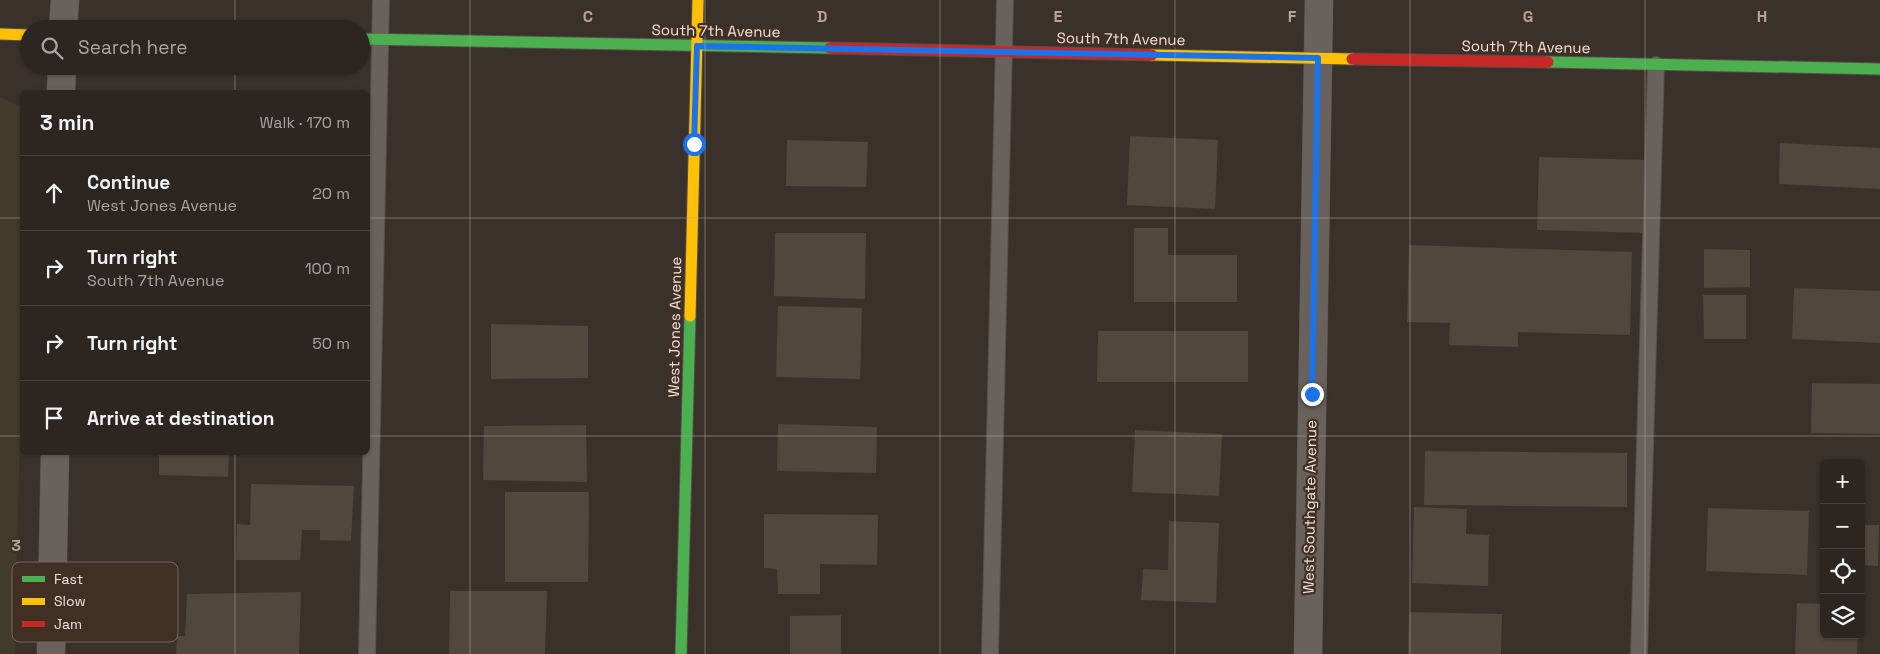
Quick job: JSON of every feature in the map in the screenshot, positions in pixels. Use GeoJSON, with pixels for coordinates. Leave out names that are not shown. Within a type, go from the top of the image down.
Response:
{"type":"FeatureCollection","features":[{"type":"Feature","properties":{"kind":"main road","name":"West Jones Avenue"},"geometry":{"type":"LineString","coordinates":[[681,654],[698,0]]}},
{"type":"Feature","properties":{"kind":"main road"},"geometry":{"type":"LineString","coordinates":[[0,34],[20,35]]}},
{"type":"Feature","properties":{"kind":"main road","name":"South 7th Avenue"},"geometry":{"type":"LineString","coordinates":[[370,39],[1880,69]]}},
{"type":"Feature","properties":{"kind":"street"},"geometry":{"type":"LineString","coordinates":[[64,20],[65,0]]}},
{"type":"Feature","properties":{"kind":"street","name":"West Southgate Avenue"},"geometry":{"type":"LineString","coordinates":[[1308,654],[1319,0]]}},
{"type":"Feature","properties":{"kind":"street"},"geometry":{"type":"LineString","coordinates":[[61,90],[62,75]]}},
{"type":"Feature","properties":{"kind":"street"},"geometry":{"type":"LineString","coordinates":[[53,562],[55,455]]}},
{"type":"Feature","properties":{"kind":"lane"},"geometry":{"type":"LineString","coordinates":[[367,654],[381,0]]}},
{"type":"Feature","properties":{"kind":"lane"},"geometry":{"type":"LineString","coordinates":[[990,654],[1005,0]]}},
{"type":"Feature","properties":{"kind":"lane"},"geometry":{"type":"LineString","coordinates":[[1639,654],[1656,65]]}},
{"type":"Feature","properties":{"kind":"shaded area"},"geometry":{"type":"Polygon","coordinates":[[[0,97],[20,106],[20,425],[17,562],[12,562],[12,642],[15,642],[15,654],[0,654],[0,97]]]}},
{"type":"Feature","properties":{"kind":"building"},"geometry":{"type":"Polygon","coordinates":[[[1130,136],[1218,140],[1215,209],[1127,205],[1130,136]]]}},
{"type":"Feature","properties":{"kind":"building"},"geometry":{"type":"Polygon","coordinates":[[[787,140],[868,142],[866,187],[786,186],[787,140]]]}},
{"type":"Feature","properties":{"kind":"building"},"geometry":{"type":"Polygon","coordinates":[[[1780,143],[1880,148],[1880,189],[1779,184],[1780,143]]]}},
{"type":"Feature","properties":{"kind":"building"},"geometry":{"type":"Polygon","coordinates":[[[1539,157],[1648,160],[1646,233],[1537,230],[1539,157]]]}},
{"type":"Feature","properties":{"kind":"building"},"geometry":{"type":"Polygon","coordinates":[[[1134,228],[1168,228],[1168,255],[1237,255],[1237,302],[1134,302],[1134,228]]]}},
{"type":"Feature","properties":{"kind":"building"},"geometry":{"type":"Polygon","coordinates":[[[775,233],[866,233],[865,299],[774,296],[775,233]]]}},
{"type":"Feature","properties":{"kind":"building"},"geometry":{"type":"Polygon","coordinates":[[[1409,245],[1632,252],[1630,335],[1518,332],[1518,347],[1449,345],[1450,323],[1407,322],[1409,245]]]}},
{"type":"Feature","properties":{"kind":"building"},"geometry":{"type":"Polygon","coordinates":[[[1704,249],[1750,250],[1750,287],[1704,288],[1704,249]]]}},
{"type":"Feature","properties":{"kind":"building"},"geometry":{"type":"Polygon","coordinates":[[[1794,288],[1880,291],[1880,343],[1792,339],[1794,288]]]}},
{"type":"Feature","properties":{"kind":"building"},"geometry":{"type":"Polygon","coordinates":[[[1703,295],[1746,295],[1746,339],[1704,339],[1703,295]]]}},
{"type":"Feature","properties":{"kind":"building"},"geometry":{"type":"Polygon","coordinates":[[[778,306],[862,308],[860,379],[776,377],[778,306]]]}},
{"type":"Feature","properties":{"kind":"building"},"geometry":{"type":"Polygon","coordinates":[[[491,324],[588,326],[588,378],[491,379],[491,324]]]}},
{"type":"Feature","properties":{"kind":"building"},"geometry":{"type":"Polygon","coordinates":[[[1098,331],[1248,331],[1248,382],[1097,382],[1098,331]]]}},
{"type":"Feature","properties":{"kind":"building"},"geometry":{"type":"Polygon","coordinates":[[[1812,383],[1880,384],[1880,434],[1811,433],[1812,383]]]}},
{"type":"Feature","properties":{"kind":"building"},"geometry":{"type":"Polygon","coordinates":[[[778,424],[877,427],[876,473],[777,471],[778,424]]]}},
{"type":"Feature","properties":{"kind":"building"},"geometry":{"type":"Polygon","coordinates":[[[586,425],[587,482],[483,480],[484,426],[586,425]]]}},
{"type":"Feature","properties":{"kind":"building"},"geometry":{"type":"Polygon","coordinates":[[[1135,430],[1222,434],[1219,496],[1132,492],[1135,430]]]}},
{"type":"Feature","properties":{"kind":"building"},"geometry":{"type":"Polygon","coordinates":[[[1425,451],[1627,453],[1627,507],[1424,505],[1425,451]]]}},
{"type":"Feature","properties":{"kind":"building"},"geometry":{"type":"Polygon","coordinates":[[[159,455],[229,455],[228,477],[159,475],[159,455]]]}},
{"type":"Feature","properties":{"kind":"building"},"geometry":{"type":"Polygon","coordinates":[[[251,484],[354,486],[351,541],[320,540],[320,530],[302,530],[300,560],[236,560],[237,524],[250,525],[251,484]]]}},
{"type":"Feature","properties":{"kind":"building"},"geometry":{"type":"Polygon","coordinates":[[[505,492],[589,492],[588,582],[505,582],[505,492]]]}},
{"type":"Feature","properties":{"kind":"building"},"geometry":{"type":"Polygon","coordinates":[[[1414,507],[1467,509],[1466,534],[1489,535],[1488,586],[1412,583],[1414,507]]]}},
{"type":"Feature","properties":{"kind":"building"},"geometry":{"type":"Polygon","coordinates":[[[1708,508],[1809,511],[1807,575],[1706,571],[1708,508]]]}},
{"type":"Feature","properties":{"kind":"building"},"geometry":{"type":"Polygon","coordinates":[[[764,514],[878,515],[877,565],[820,564],[820,594],[778,594],[777,569],[764,568],[764,514]]]}},
{"type":"Feature","properties":{"kind":"building"},"geometry":{"type":"Polygon","coordinates":[[[1169,521],[1219,523],[1216,603],[1141,600],[1143,569],[1168,570],[1169,521]]]}},
{"type":"Feature","properties":{"kind":"building"},"geometry":{"type":"Polygon","coordinates":[[[1865,525],[1879,525],[1878,566],[1865,565],[1865,525]]]}},
{"type":"Feature","properties":{"kind":"building"},"geometry":{"type":"Polygon","coordinates":[[[450,591],[547,591],[545,654],[449,654],[450,591]]]}},
{"type":"Feature","properties":{"kind":"building"},"geometry":{"type":"Polygon","coordinates":[[[301,592],[299,654],[176,654],[178,636],[185,636],[187,594],[301,592]]]}},
{"type":"Feature","properties":{"kind":"building"},"geometry":{"type":"Polygon","coordinates":[[[1797,603],[1820,604],[1820,639],[1858,639],[1857,654],[1795,654],[1797,603]]]}},
{"type":"Feature","properties":{"kind":"building"},"geometry":{"type":"Polygon","coordinates":[[[1409,612],[1502,614],[1501,654],[1408,654],[1409,612]]]}},
{"type":"Feature","properties":{"kind":"building"},"geometry":{"type":"Polygon","coordinates":[[[841,615],[841,654],[790,654],[790,616],[841,615]]]}},
{"type":"Feature","properties":{"kind":"traffic: fast"},"geometry":{"type":"LineString","coordinates":[[370,39],[830,48]]}},
{"type":"Feature","properties":{"kind":"traffic: fast"},"geometry":{"type":"LineString","coordinates":[[1548,62],[1880,69]]}},
{"type":"Feature","properties":{"kind":"traffic: fast"},"geometry":{"type":"LineString","coordinates":[[681,654],[690,316]]}},
{"type":"Feature","properties":{"kind":"traffic: slow"},"geometry":{"type":"LineString","coordinates":[[690,316],[698,0]]}},
{"type":"Feature","properties":{"kind":"traffic: slow"},"geometry":{"type":"LineString","coordinates":[[0,34],[20,35]]}},
{"type":"Feature","properties":{"kind":"traffic: slow"},"geometry":{"type":"LineString","coordinates":[[1152,55],[1352,59]]}},
{"type":"Feature","properties":{"kind":"traffic: jam"},"geometry":{"type":"LineString","coordinates":[[830,48],[1152,55]]}},
{"type":"Feature","properties":{"kind":"traffic: jam"},"geometry":{"type":"LineString","coordinates":[[1352,59],[1548,62]]}},
{"type":"Feature","properties":{"kind":"route"},"geometry":{"type":"LineString","coordinates":[[694,144],[697,46],[1318,58],[1312,394]]}}]}
